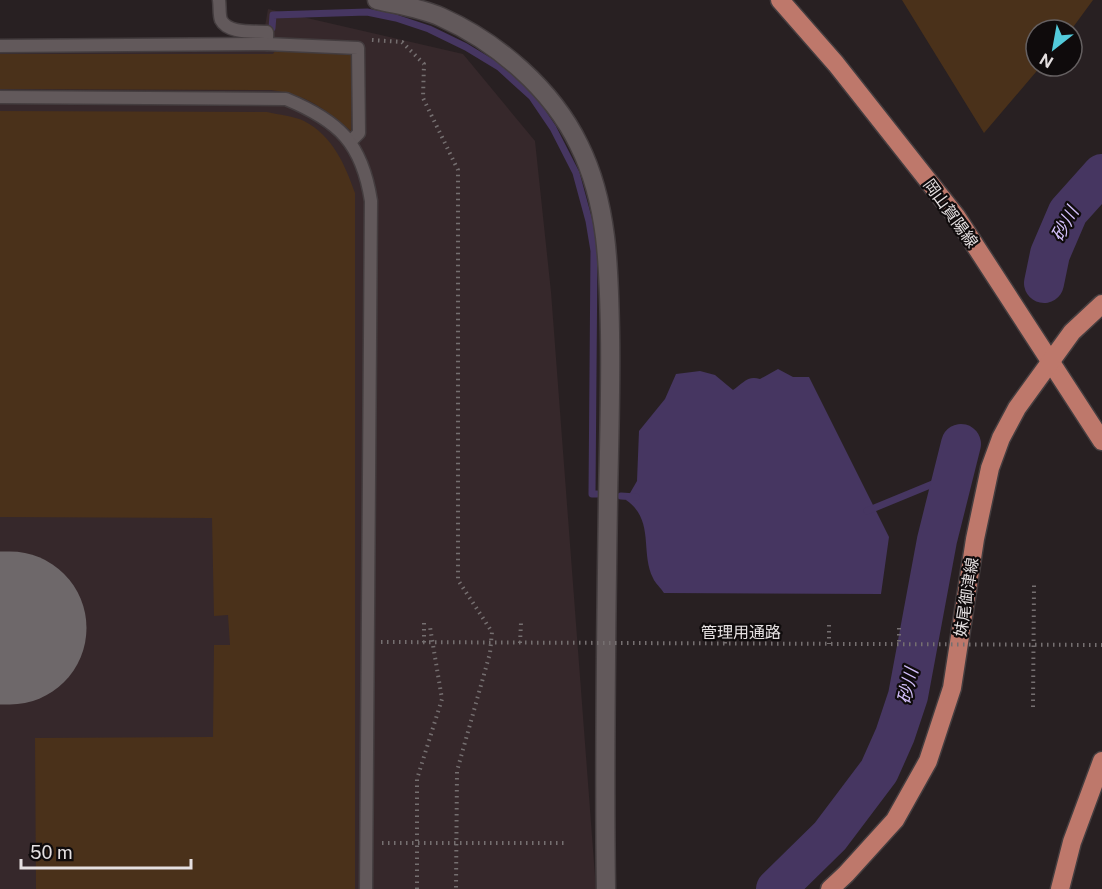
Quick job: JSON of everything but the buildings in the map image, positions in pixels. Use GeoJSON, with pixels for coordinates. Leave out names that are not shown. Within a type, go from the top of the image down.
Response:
{"type":"FeatureCollection","features":[{"type":"Feature","properties":{"kind":"main road","name":"岡山賀陽線"},"geometry":{"type":"LineString","coordinates":[[780,0],[836,64],[956,216],[1102,441]]}},
{"type":"Feature","properties":{"kind":"main road","name":"妹尾御津線"},"geometry":{"type":"LineString","coordinates":[[830,889],[895,820],[928,761],[952,688],[975,539],[990,468],[1001,438],[1017,408],[1072,332],[1102,304]]}},
{"type":"Feature","properties":{"kind":"main road"},"geometry":{"type":"LineString","coordinates":[[1060,889],[1072,842],[1102,761]]}},
{"type":"Feature","properties":{"kind":"street"},"geometry":{"type":"LineString","coordinates":[[377,0],[439,16],[468,32],[517,65],[542,91],[561,116],[578,142],[590,168],[606,235],[610,278],[606,889]]}},
{"type":"Feature","properties":{"kind":"lane"},"geometry":{"type":"LineString","coordinates":[[219,0],[220,19],[226,26],[234,30],[267,32],[267,44]]}},
{"type":"Feature","properties":{"kind":"lane"},"geometry":{"type":"LineString","coordinates":[[0,46],[267,44],[358,48],[358,133],[350,142]]}},
{"type":"Feature","properties":{"kind":"lane"},"geometry":{"type":"LineString","coordinates":[[0,97],[286,99],[315,111],[338,128],[350,142],[367,175],[370,201],[366,889]]}},
{"type":"Feature","properties":{"kind":"path"},"geometry":{"type":"LineString","coordinates":[[369,40],[402,42],[424,64],[423,98],[458,170],[458,580],[492,632],[490,653],[457,771],[456,889]]}},
{"type":"Feature","properties":{"kind":"path"},"geometry":{"type":"LineString","coordinates":[[1033,707],[1034,585]]}},
{"type":"Feature","properties":{"kind":"path"},"geometry":{"type":"LineString","coordinates":[[424,623],[424,643]]}},
{"type":"Feature","properties":{"kind":"path"},"geometry":{"type":"LineString","coordinates":[[520,624],[520,643]]}},
{"type":"Feature","properties":{"kind":"path"},"geometry":{"type":"LineString","coordinates":[[724,624],[725,644]]}},
{"type":"Feature","properties":{"kind":"path"},"geometry":{"type":"LineString","coordinates":[[828,625],[829,644]]}},
{"type":"Feature","properties":{"kind":"path"},"geometry":{"type":"LineString","coordinates":[[417,889],[417,779],[442,699],[430,627]]}},
{"type":"Feature","properties":{"kind":"path"},"geometry":{"type":"LineString","coordinates":[[899,628],[899,645]]}},
{"type":"Feature","properties":{"kind":"path","name":"管理用通路"},"geometry":{"type":"LineString","coordinates":[[381,642],[1102,645]]}},
{"type":"Feature","properties":{"kind":"path"},"geometry":{"type":"LineString","coordinates":[[367,843],[564,843]]}},
{"type":"Feature","properties":{"kind":"shaded area"},"geometry":{"type":"Polygon","coordinates":[[[902,0],[1093,0],[1080,18],[1024,18],[1024,78],[1031,78],[984,133],[902,0]]]}},
{"type":"Feature","properties":{"kind":"shaded area"},"geometry":{"type":"Polygon","coordinates":[[[268,9],[463,54],[535,141],[551,292],[596,889],[0,889],[0,43],[263,38],[268,9]]]}},
{"type":"Feature","properties":{"kind":"shaded area"},"geometry":{"type":"Polygon","coordinates":[[[275,51],[352,55],[351,131],[305,99],[271,90],[0,89],[0,54],[273,54],[275,51]]]}},
{"type":"Feature","properties":{"kind":"shaded area"},"geometry":{"type":"Polygon","coordinates":[[[0,111],[267,112],[300,119],[314,127],[337,152],[347,172],[355,193],[355,889],[36,889],[35,738],[213,737],[214,645],[230,645],[228,615],[214,616],[212,518],[0,517],[0,111]]]}},
{"type":"Feature","properties":{"kind":"shaded area"},"geometry":{"type":"Polygon","coordinates":[[[778,369],[793,377],[809,377],[889,537],[881,594],[664,593],[654,580],[649,568],[646,537],[641,517],[626,500],[637,481],[639,431],[665,399],[676,374],[700,371],[715,375],[733,390],[749,379],[760,379],[778,369]]]}},
{"type":"Feature","properties":{"kind":"waterway"},"geometry":{"type":"LineString","coordinates":[[272,28],[273,15],[367,12],[396,18],[429,29],[466,47],[499,67],[532,97],[553,128],[576,173],[589,221],[594,251],[592,494],[597,494]]}},
{"type":"Feature","properties":{"kind":"waterway","name":"砂川"},"geometry":{"type":"LineString","coordinates":[[1044,283],[1050,254],[1068,212],[1102,174]]}},
{"type":"Feature","properties":{"kind":"waterway","name":"砂川"},"geometry":{"type":"LineString","coordinates":[[776,889],[830,836],[879,771],[895,735],[908,696],[937,540],[961,444]]}},
{"type":"Feature","properties":{"kind":"waterway"},"geometry":{"type":"LineString","coordinates":[[867,511],[952,476]]}},
{"type":"Feature","properties":{"kind":"waterway"},"geometry":{"type":"LineString","coordinates":[[621,496],[636,497]]}},
{"type":"Feature","properties":{"kind":"runway"},"geometry":{"type":"LineString","coordinates":[[0,628],[10,628]]}}]}
